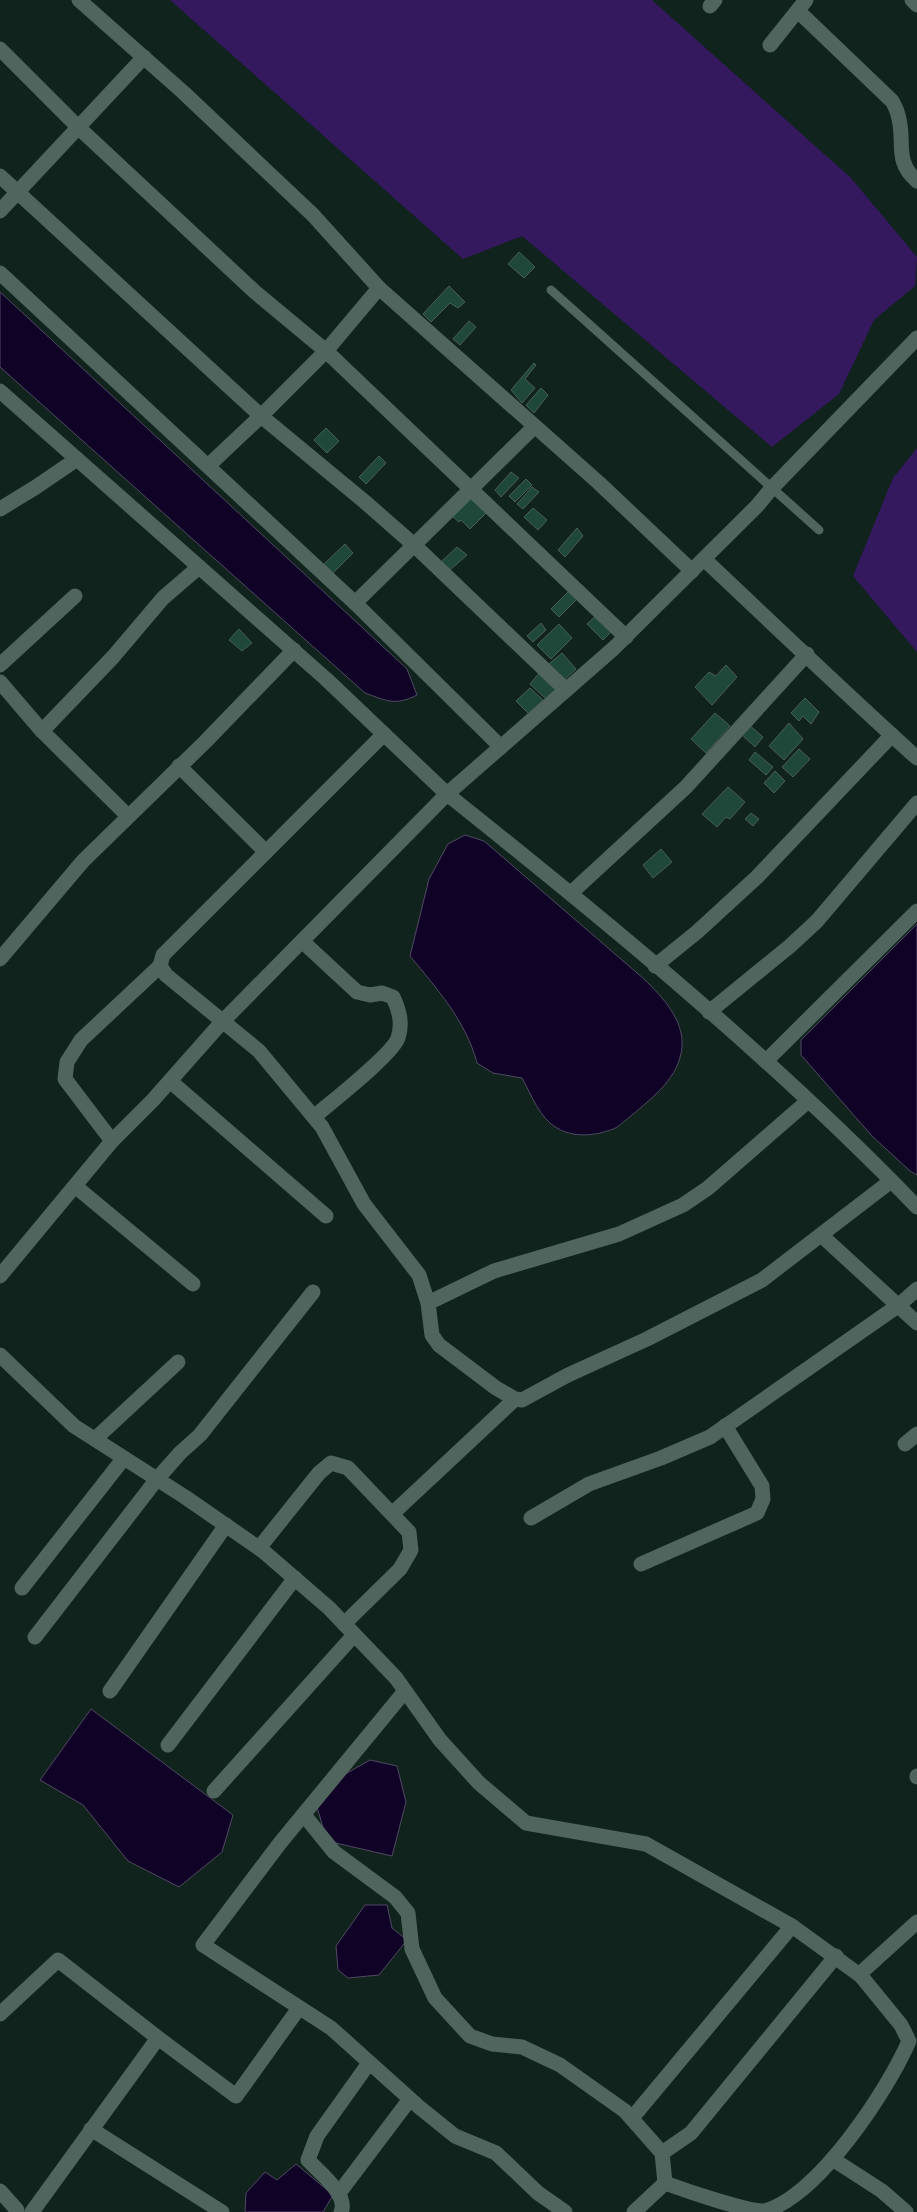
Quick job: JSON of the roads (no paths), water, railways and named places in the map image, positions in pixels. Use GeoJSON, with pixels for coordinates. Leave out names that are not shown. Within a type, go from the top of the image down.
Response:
{"type":"FeatureCollection","features":[{"type":"Feature","properties":{"kind":"street"},"geometry":{"type":"LineString","coordinates":[[79,0],[144,57],[313,215],[380,288],[599,483],[692,571]]}},
{"type":"Feature","properties":{"kind":"street"},"geometry":{"type":"LineString","coordinates":[[912,0],[917,5]]}},
{"type":"Feature","properties":{"kind":"street"},"geometry":{"type":"LineString","coordinates":[[770,45],[802,6],[892,100],[900,119],[902,161],[910,175],[917,181]]}},
{"type":"Feature","properties":{"kind":"street"},"geometry":{"type":"LineString","coordinates":[[0,49],[79,128],[256,292],[326,351],[626,637]]}},
{"type":"Feature","properties":{"kind":"street"},"geometry":{"type":"LineString","coordinates":[[0,211],[144,57]]}},
{"type":"Feature","properties":{"kind":"street"},"geometry":{"type":"LineString","coordinates":[[0,176],[262,416],[414,545],[566,690]]}},
{"type":"Feature","properties":{"kind":"street"},"geometry":{"type":"LineString","coordinates":[[0,273],[209,465],[355,603],[501,747]]}},
{"type":"Feature","properties":{"kind":"street"},"geometry":{"type":"LineString","coordinates":[[209,465],[262,416],[326,351],[380,288]]}},
{"type":"Feature","properties":{"kind":"street"},"geometry":{"type":"LineString","coordinates":[[0,1276],[112,1141],[170,1081],[222,1022],[447,794],[626,637],[757,506],[771,489],[917,338]]}},
{"type":"Feature","properties":{"kind":"street"},"geometry":{"type":"LineString","coordinates":[[0,391],[294,650],[447,794],[571,893],[766,1061],[917,1208]]}},
{"type":"Feature","properties":{"kind":"street"},"geometry":{"type":"LineString","coordinates":[[355,603],[534,427]]}},
{"type":"Feature","properties":{"kind":"street"},"geometry":{"type":"LineString","coordinates":[[0,509],[77,459]]}},
{"type":"Feature","properties":{"kind":"street"},"geometry":{"type":"LineString","coordinates":[[704,560],[807,654],[848,696],[917,758]]}},
{"type":"Feature","properties":{"kind":"street"},"geometry":{"type":"LineString","coordinates":[[42,731],[113,657],[163,598],[199,566]]}},
{"type":"Feature","properties":{"kind":"street"},"geometry":{"type":"LineString","coordinates":[[0,664],[75,596]]}},
{"type":"Feature","properties":{"kind":"street"},"geometry":{"type":"LineString","coordinates":[[0,959],[84,861],[294,650]]}},
{"type":"Feature","properties":{"kind":"street"},"geometry":{"type":"LineString","coordinates":[[571,893],[686,787],[807,654]]}},
{"type":"Feature","properties":{"kind":"street"},"geometry":{"type":"LineString","coordinates":[[0,682],[42,731],[128,816]]}},
{"type":"Feature","properties":{"kind":"street"},"geometry":{"type":"LineString","coordinates":[[112,1141],[65,1079],[67,1062],[81,1040],[160,966],[163,955],[384,734]]}},
{"type":"Feature","properties":{"kind":"street"},"geometry":{"type":"LineString","coordinates":[[655,966],[697,932],[757,876],[892,735]]}},
{"type":"Feature","properties":{"kind":"street"},"geometry":{"type":"LineString","coordinates":[[179,766],[266,852]]}},
{"type":"Feature","properties":{"kind":"street"},"geometry":{"type":"LineString","coordinates":[[709,1012],[790,946],[817,921],[917,803]]}},
{"type":"Feature","properties":{"kind":"street"},"geometry":{"type":"LineString","coordinates":[[766,1061],[917,912]]}},
{"type":"Feature","properties":{"kind":"street"},"geometry":{"type":"LineString","coordinates":[[302,941],[357,992],[370,995],[382,993],[393,997],[400,1012],[398,1038],[388,1053],[314,1117]]}},
{"type":"Feature","properties":{"kind":"street"},"geometry":{"type":"LineString","coordinates":[[160,966],[166,976],[259,1051],[322,1127],[364,1204],[419,1275],[428,1303],[432,1335],[440,1345],[496,1388],[515,1399],[522,1400],[531,1396],[568,1375],[647,1339],[762,1280],[891,1181]]}},
{"type":"Feature","properties":{"kind":"street"},"geometry":{"type":"LineString","coordinates":[[170,1081],[326,1216]]}},
{"type":"Feature","properties":{"kind":"street"},"geometry":{"type":"LineString","coordinates":[[428,1303],[494,1271],[619,1234],[683,1205],[708,1188],[808,1101]]}},
{"type":"Feature","properties":{"kind":"street"},"geometry":{"type":"LineString","coordinates":[[75,1186],[193,1284]]}},
{"type":"Feature","properties":{"kind":"street"},"geometry":{"type":"LineString","coordinates":[[821,1235],[899,1305],[917,1324]]}},
{"type":"Feature","properties":{"kind":"street"},"geometry":{"type":"LineString","coordinates":[[531,1518],[589,1484],[661,1458],[710,1437],[899,1305],[917,1289]]}},
{"type":"Feature","properties":{"kind":"street"},"geometry":{"type":"LineString","coordinates":[[35,1638],[157,1480],[180,1453],[200,1435],[313,1292]]}},
{"type":"Feature","properties":{"kind":"street"},"geometry":{"type":"LineString","coordinates":[[0,1355],[74,1426],[226,1525],[259,1548],[294,1578],[349,1629],[396,1678],[440,1740],[479,1783],[526,1823],[646,1844],[792,1926],[836,1956],[861,1976],[902,2025],[913,2044],[894,2073],[834,2160],[782,2203],[762,2212],[725,2204],[666,2183]]}},
{"type":"Feature","properties":{"kind":"street"},"geometry":{"type":"LineString","coordinates":[[95,1440],[178,1362]]}},
{"type":"Feature","properties":{"kind":"street"},"geometry":{"type":"LineString","coordinates":[[392,1514],[515,1399]]}},
{"type":"Feature","properties":{"kind":"street"},"geometry":{"type":"LineString","coordinates":[[641,1564],[756,1513],[764,1499],[762,1486],[725,1426]]}},
{"type":"Feature","properties":{"kind":"street"},"geometry":{"type":"LineString","coordinates":[[22,1588],[124,1458]]}},
{"type":"Feature","properties":{"kind":"street"},"geometry":{"type":"LineString","coordinates":[[214,1791],[400,1569],[411,1550],[409,1532],[348,1468],[331,1463],[319,1473],[259,1548]]}},
{"type":"Feature","properties":{"kind":"street"},"geometry":{"type":"LineString","coordinates":[[110,1691],[226,1525]]}},
{"type":"Feature","properties":{"kind":"street"},"geometry":{"type":"LineString","coordinates":[[168,1745],[294,1578]]}},
{"type":"Feature","properties":{"kind":"street"},"geometry":{"type":"LineString","coordinates":[[405,1692],[304,1815],[202,1945],[331,2028],[410,2099],[455,2136],[496,2153],[538,2193],[565,2212]]}},
{"type":"Feature","properties":{"kind":"street"},"geometry":{"type":"LineString","coordinates":[[304,1815],[334,1852],[395,1897],[408,1913],[412,1949],[435,1998],[470,2036],[492,2044],[522,2047],[560,2065],[625,2110],[662,2153],[666,2183]]}},
{"type":"Feature","properties":{"kind":"street"},"geometry":{"type":"LineString","coordinates":[[861,1976],[864,1970],[917,1922]]}},
{"type":"Feature","properties":{"kind":"street"},"geometry":{"type":"LineString","coordinates":[[632,2118],[792,1926]]}},
{"type":"Feature","properties":{"kind":"street"},"geometry":{"type":"LineString","coordinates":[[662,2153],[691,2133],[836,1956]]}},
{"type":"Feature","properties":{"kind":"street"},"geometry":{"type":"LineString","coordinates":[[0,2014],[58,1960],[236,2096],[299,2008]]}},
{"type":"Feature","properties":{"kind":"street"},"geometry":{"type":"LineString","coordinates":[[32,2212],[158,2038]]}},
{"type":"Feature","properties":{"kind":"street"},"geometry":{"type":"LineString","coordinates":[[341,2212],[343,2207],[339,2193],[308,2160],[317,2136],[369,2063]]}},
{"type":"Feature","properties":{"kind":"street"},"geometry":{"type":"LineString","coordinates":[[339,2193],[410,2099]]}},
{"type":"Feature","properties":{"kind":"street"},"geometry":{"type":"LineString","coordinates":[[91,2129],[222,2212]]}},
{"type":"Feature","properties":{"kind":"street"},"geometry":{"type":"LineString","coordinates":[[834,2160],[876,2188],[906,2212]]}},
{"type":"Feature","properties":{"kind":"street"},"geometry":{"type":"LineString","coordinates":[[634,2212],[666,2183]]}},
{"type":"Feature","properties":{"kind":"street"},"geometry":{"type":"LineString","coordinates":[[0,2191],[17,2212]]}},
{"type":"Feature","properties":{"kind":"lane"},"geometry":{"type":"LineString","coordinates":[[551,290],[819,530]]}}]}
